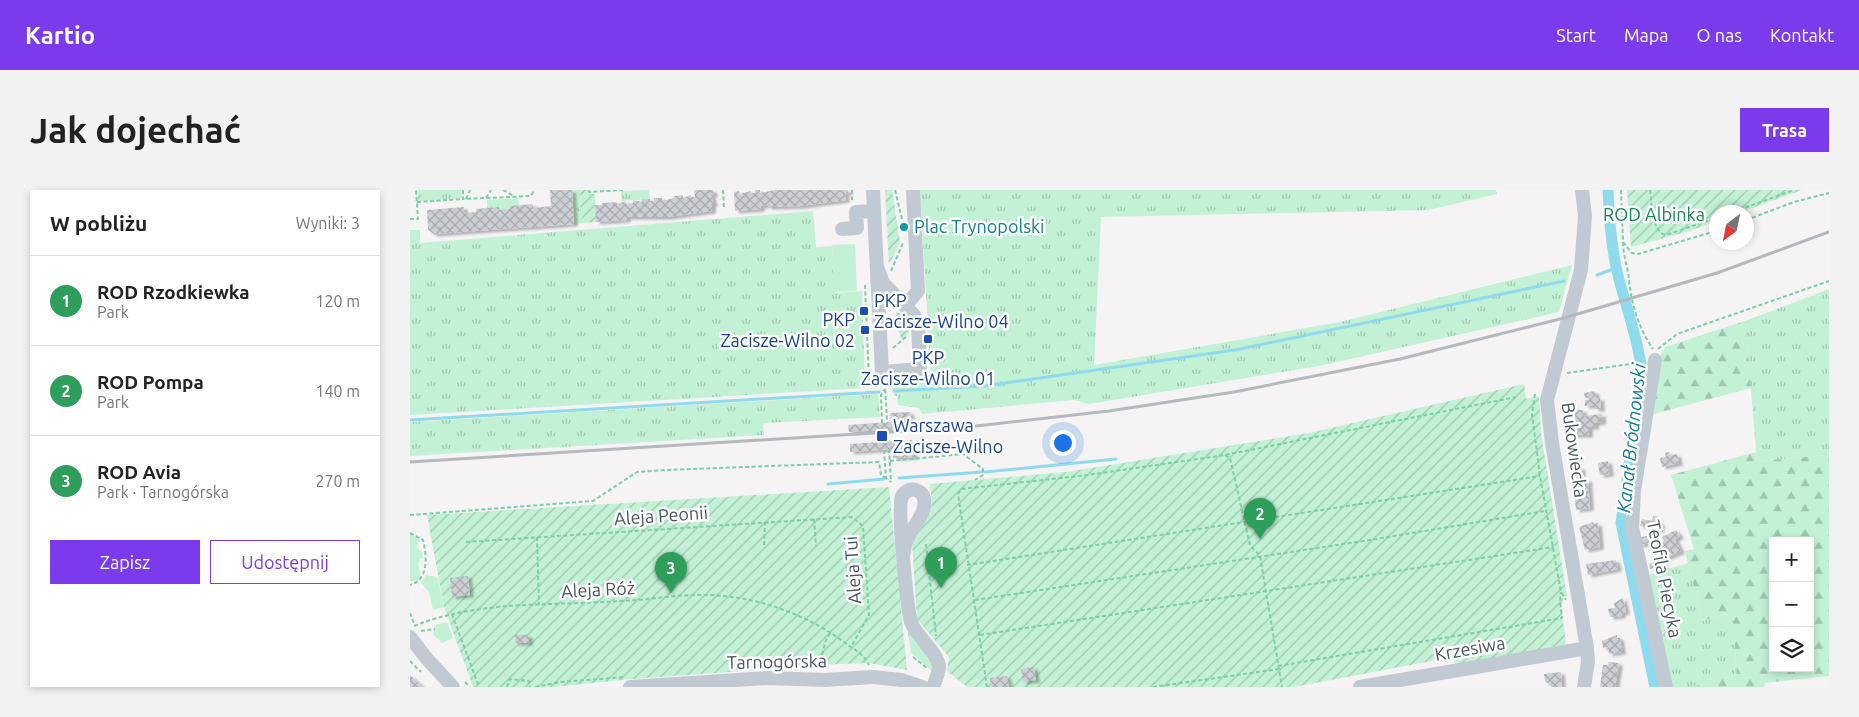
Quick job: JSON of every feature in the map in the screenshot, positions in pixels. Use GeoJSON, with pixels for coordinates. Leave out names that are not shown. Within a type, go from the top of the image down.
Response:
{"type":"FeatureCollection","features":[{"type":"Feature","properties":{"kind":"street"},"geometry":{"type":"LineString","coordinates":[[873,190],[882,372],[920,369],[918,324],[914,315],[883,283],[877,267]]}},
{"type":"Feature","properties":{"kind":"street"},"geometry":{"type":"LineString","coordinates":[[905,306],[918,291],[913,190]]}},
{"type":"Feature","properties":{"kind":"street","name":"Bukowiecka"},"geometry":{"type":"LineString","coordinates":[[1582,190],[1584,216],[1581,270],[1548,400],[1572,602],[1587,648],[1588,662],[1584,687]]}},
{"type":"Feature","properties":{"kind":"street"},"geometry":{"type":"LineString","coordinates":[[842,229],[857,228],[856,212],[874,211]]}},
{"type":"Feature","properties":{"kind":"street","name":"Teofila Piecyka"},"geometry":{"type":"LineString","coordinates":[[1656,356],[1634,491],[1632,526],[1666,687]]}},
{"type":"Feature","properties":{"kind":"street"},"geometry":{"type":"LineString","coordinates":[[904,552],[911,622],[933,647],[939,667],[933,687]]}},
{"type":"Feature","properties":{"kind":"street"},"geometry":{"type":"LineString","coordinates":[[410,637],[453,687]]}},
{"type":"Feature","properties":{"kind":"street","name":"Krzesiwa"},"geometry":{"type":"LineString","coordinates":[[1360,687],[1587,648]]}},
{"type":"Feature","properties":{"kind":"street","name":"Tarnogórska"},"geometry":{"type":"LineString","coordinates":[[630,687],[767,678],[825,680],[873,677],[901,680],[922,687]]}},
{"type":"Feature","properties":{"kind":"path"},"geometry":{"type":"LineString","coordinates":[[410,219],[418,219],[416,190]]}},
{"type":"Feature","properties":{"kind":"path"},"geometry":{"type":"LineString","coordinates":[[463,190],[464,199]]}},
{"type":"Feature","properties":{"kind":"path"},"geometry":{"type":"LineString","coordinates":[[464,199],[470,190]]}},
{"type":"Feature","properties":{"kind":"path"},"geometry":{"type":"LineString","coordinates":[[486,198],[491,190]]}},
{"type":"Feature","properties":{"kind":"path"},"geometry":{"type":"LineString","coordinates":[[503,190],[516,197]]}},
{"type":"Feature","properties":{"kind":"path"},"geometry":{"type":"LineString","coordinates":[[417,202],[531,196],[534,190]]}},
{"type":"Feature","properties":{"kind":"path"},"geometry":{"type":"LineString","coordinates":[[589,190],[589,192],[623,190]]}},
{"type":"Feature","properties":{"kind":"path"},"geometry":{"type":"LineString","coordinates":[[723,190],[724,208]]}},
{"type":"Feature","properties":{"kind":"path"},"geometry":{"type":"LineString","coordinates":[[852,190],[852,202]]}},
{"type":"Feature","properties":{"kind":"path"},"geometry":{"type":"LineString","coordinates":[[895,190],[904,227]]}},
{"type":"Feature","properties":{"kind":"path"},"geometry":{"type":"LineString","coordinates":[[1621,190],[1623,242],[1630,281],[1628,287],[1635,311],[1656,356]]}},
{"type":"Feature","properties":{"kind":"path"},"geometry":{"type":"LineString","coordinates":[[1650,190],[1655,224],[1657,230],[1662,234],[1666,235],[1709,220]]}},
{"type":"Feature","properties":{"kind":"path"},"geometry":{"type":"LineString","coordinates":[[1752,205],[1794,190]]}},
{"type":"Feature","properties":{"kind":"path"},"geometry":{"type":"LineString","coordinates":[[1754,217],[1794,202],[1829,193]]}},
{"type":"Feature","properties":{"kind":"path"},"geometry":{"type":"LineString","coordinates":[[1623,242],[1627,250],[1638,254],[1709,233]]}},
{"type":"Feature","properties":{"kind":"path"},"geometry":{"type":"LineString","coordinates":[[889,275],[906,237]]}},
{"type":"Feature","properties":{"kind":"path"},"geometry":{"type":"LineString","coordinates":[[1656,356],[1661,345],[1676,334],[1829,281]]}},
{"type":"Feature","properties":{"kind":"path"},"geometry":{"type":"LineString","coordinates":[[865,288],[867,341]]}},
{"type":"Feature","properties":{"kind":"path"},"geometry":{"type":"LineString","coordinates":[[893,348],[911,333]]}},
{"type":"Feature","properties":{"kind":"path"},"geometry":{"type":"LineString","coordinates":[[1553,376],[1633,364]]}},
{"type":"Feature","properties":{"kind":"path"},"geometry":{"type":"LineString","coordinates":[[882,423],[880,395],[886,388]]}},
{"type":"Feature","properties":{"kind":"path"},"geometry":{"type":"LineString","coordinates":[[987,687],[975,600],[967,565],[958,494],[961,489],[1088,475],[1226,455],[1516,397]]}},
{"type":"Feature","properties":{"kind":"path"},"geometry":{"type":"LineString","coordinates":[[1278,666],[1562,618],[1561,592],[1545,511],[1532,414],[1534,398]]}},
{"type":"Feature","properties":{"kind":"path"},"geometry":{"type":"LineString","coordinates":[[887,422],[887,417],[890,415]]}},
{"type":"Feature","properties":{"kind":"path"},"geometry":{"type":"LineString","coordinates":[[410,515],[593,502],[637,472],[664,470],[879,462],[881,475],[891,482],[889,449]]}},
{"type":"Feature","properties":{"kind":"path"},"geometry":{"type":"LineString","coordinates":[[884,450],[886,478]]}},
{"type":"Feature","properties":{"kind":"path"},"geometry":{"type":"LineString","coordinates":[[890,462],[963,454],[983,469],[983,474],[975,480]]}},
{"type":"Feature","properties":{"kind":"path"},"geometry":{"type":"LineString","coordinates":[[1226,455],[1230,458],[1250,545],[1260,556],[1282,687]]}},
{"type":"Feature","properties":{"kind":"path"},"geometry":{"type":"LineString","coordinates":[[967,565],[1540,476]]}},
{"type":"Feature","properties":{"kind":"path"},"geometry":{"type":"LineString","coordinates":[[975,600],[1545,511]]}},
{"type":"Feature","properties":{"kind":"path","name":"Aleja Peonii"},"geometry":{"type":"LineString","coordinates":[[466,542],[846,516],[857,519]]}},
{"type":"Feature","properties":{"kind":"path"},"geometry":{"type":"LineString","coordinates":[[814,518],[816,546]]}},
{"type":"Feature","properties":{"kind":"path","name":"Aleja Tui"},"geometry":{"type":"LineString","coordinates":[[851,647],[869,615],[863,526],[857,519]]}},
{"type":"Feature","properties":{"kind":"path"},"geometry":{"type":"LineString","coordinates":[[764,545],[765,521]]}},
{"type":"Feature","properties":{"kind":"path"},"geometry":{"type":"LineString","coordinates":[[410,533],[422,540],[425,571],[420,580],[410,585]]}},
{"type":"Feature","properties":{"kind":"path"},"geometry":{"type":"LineString","coordinates":[[537,536],[539,605]]}},
{"type":"Feature","properties":{"kind":"path"},"geometry":{"type":"LineString","coordinates":[[926,544],[933,647]]}},
{"type":"Feature","properties":{"kind":"path"},"geometry":{"type":"LineString","coordinates":[[980,635],[1553,547]]}},
{"type":"Feature","properties":{"kind":"path"},"geometry":{"type":"LineString","coordinates":[[1561,592],[1572,602]]}},
{"type":"Feature","properties":{"kind":"path","name":"Aleja Róż"},"geometry":{"type":"LineString","coordinates":[[410,629],[452,614],[539,605],[707,595],[730,598],[787,611],[831,632],[863,655],[873,677]]}},
{"type":"Feature","properties":{"kind":"path"},"geometry":{"type":"LineString","coordinates":[[452,614],[479,687]]}},
{"type":"Feature","properties":{"kind":"path"},"geometry":{"type":"LineString","coordinates":[[913,657],[931,672]]}},
{"type":"Feature","properties":{"kind":"path"},"geometry":{"type":"LineString","coordinates":[[1153,687],[1279,669]]}},
{"type":"Feature","properties":{"kind":"path"},"geometry":{"type":"LineString","coordinates":[[508,687],[510,679],[529,681],[530,687]]}},
{"type":"Feature","properties":{"kind":"green space"},"geometry":{"type":"Polygon","coordinates":[[[418,190],[461,190],[462,198],[418,201],[418,190]]]}},
{"type":"Feature","properties":{"kind":"green space"},"geometry":{"type":"Polygon","coordinates":[[[572,190],[580,190],[582,223],[574,224],[572,190]]]}},
{"type":"Feature","properties":{"kind":"green space"},"geometry":{"type":"Polygon","coordinates":[[[580,190],[588,190],[588,194],[595,194],[596,222],[582,223],[580,190]]]}},
{"type":"Feature","properties":{"kind":"green space"},"geometry":{"type":"Polygon","coordinates":[[[649,190],[650,199],[621,201],[621,191],[649,190]]]}},
{"type":"Feature","properties":{"kind":"green space"},"geometry":{"type":"Polygon","coordinates":[[[885,190],[892,190],[900,242],[889,265],[885,190]]]}},
{"type":"Feature","properties":{"kind":"green space"},"geometry":{"type":"Polygon","coordinates":[[[920,190],[1496,190],[1497,194],[1428,210],[1101,217],[1094,365],[1340,322],[1572,265],[1559,312],[1319,366],[1089,404],[1074,400],[922,414],[919,408],[898,405],[897,396],[894,396],[892,384],[931,380],[920,190]]]}},
{"type":"Feature","properties":{"kind":"green space","name":"ROD Albinka"},"geometry":{"type":"Polygon","coordinates":[[[1627,190],[1802,190],[1754,207],[1754,205],[1709,205],[1709,224],[1690,231],[1631,247],[1627,190]]]}},
{"type":"Feature","properties":{"kind":"green space"},"geometry":{"type":"Polygon","coordinates":[[[518,198],[519,206],[510,209],[487,208],[487,200],[518,198]]]}},
{"type":"Feature","properties":{"kind":"green space"},"geometry":{"type":"Polygon","coordinates":[[[813,211],[816,247],[832,246],[835,293],[862,291],[865,388],[410,415],[410,230],[420,230],[420,243],[813,211]]]}},
{"type":"Feature","properties":{"kind":"green space"},"geometry":{"type":"Polygon","coordinates":[[[855,244],[857,291],[834,292],[832,245],[855,244]]]}},
{"type":"Feature","properties":{"kind":"green space"},"geometry":{"type":"Polygon","coordinates":[[[1829,289],[1829,455],[1757,461],[1745,321],[1829,289]]]}},
{"type":"Feature","properties":{"kind":"green space"},"geometry":{"type":"Polygon","coordinates":[[[897,311],[906,320],[909,329],[909,333],[902,340],[894,321],[897,311]]]}},
{"type":"Feature","properties":{"kind":"green space"},"geometry":{"type":"Polygon","coordinates":[[[1745,321],[1751,388],[1650,415],[1661,354],[1665,347],[1745,321]]]}},
{"type":"Feature","properties":{"kind":"green space"},"geometry":{"type":"Polygon","coordinates":[[[1524,384],[1526,399],[1539,396],[1541,433],[1567,596],[1564,597],[1562,603],[1565,646],[1455,664],[1453,657],[1294,687],[967,687],[947,671],[949,657],[917,619],[912,542],[929,514],[932,503],[930,484],[1066,472],[1309,433],[1524,384]]]}},
{"type":"Feature","properties":{"kind":"green space"},"geometry":{"type":"Polygon","coordinates":[[[878,394],[880,417],[765,423],[763,425],[764,435],[410,456],[410,422],[878,394]]]}},
{"type":"Feature","properties":{"kind":"green space"},"geometry":{"type":"Polygon","coordinates":[[[1756,452],[1757,461],[1829,455],[1829,676],[1765,683],[1764,687],[1692,687],[1737,674],[1732,612],[1702,621],[1685,551],[1694,549],[1671,475],[1756,452]]]}},
{"type":"Feature","properties":{"kind":"green space"},"geometry":{"type":"Polygon","coordinates":[[[889,487],[907,670],[869,663],[838,664],[632,679],[554,687],[473,687],[444,607],[427,515],[889,487]]]}},
{"type":"Feature","properties":{"kind":"green space"},"geometry":{"type":"Polygon","coordinates":[[[410,534],[420,540],[416,547],[422,552],[423,558],[420,559],[418,564],[421,577],[417,581],[410,581],[410,534]]]}},
{"type":"Feature","properties":{"kind":"green space"},"geometry":{"type":"Polygon","coordinates":[[[1688,563],[1702,621],[1732,612],[1737,674],[1692,687],[1669,687],[1645,576],[1688,563]]]}},
{"type":"Feature","properties":{"kind":"green space"},"geometry":{"type":"Polygon","coordinates":[[[426,575],[434,576],[438,579],[444,607],[433,610],[429,592],[421,583],[426,575]]]}},
{"type":"Feature","properties":{"kind":"green space"},"geometry":{"type":"Polygon","coordinates":[[[906,619],[934,662],[933,672],[911,653],[906,619]]]}},
{"type":"Feature","properties":{"kind":"green space"},"geometry":{"type":"Polygon","coordinates":[[[447,622],[453,638],[442,643],[433,634],[436,625],[447,622]]]}},
{"type":"Feature","properties":{"kind":"building"},"geometry":{"type":"Polygon","coordinates":[[[550,190],[572,190],[574,224],[434,234],[428,230],[427,210],[464,207],[464,213],[476,212],[476,209],[499,207],[499,210],[510,209],[510,206],[533,204],[533,208],[551,206],[550,190]]]}},
{"type":"Feature","properties":{"kind":"building"},"geometry":{"type":"Polygon","coordinates":[[[694,190],[713,190],[714,195],[711,195],[714,204],[712,204],[712,211],[667,217],[627,217],[627,220],[596,222],[595,205],[616,202],[617,204],[626,201],[626,204],[633,203],[633,200],[642,202],[641,199],[654,201],[653,198],[666,200],[674,198],[674,196],[683,195],[683,198],[691,195],[691,197],[695,197],[694,190]]]}},
{"type":"Feature","properties":{"kind":"building"},"geometry":{"type":"Polygon","coordinates":[[[755,190],[760,190],[760,193],[775,190],[848,190],[848,193],[845,193],[846,200],[801,206],[768,207],[768,205],[761,206],[761,209],[735,211],[734,192],[739,191],[740,194],[751,191],[751,193],[755,193],[755,190]]]}},
{"type":"Feature","properties":{"kind":"building"},"geometry":{"type":"Polygon","coordinates":[[[1595,391],[1596,397],[1585,398],[1584,393],[1595,391]]]}},
{"type":"Feature","properties":{"kind":"building"},"geometry":{"type":"Polygon","coordinates":[[[1600,398],[1601,409],[1595,409],[1595,406],[1585,406],[1585,400],[1600,398]]]}},
{"type":"Feature","properties":{"kind":"building"},"geometry":{"type":"Polygon","coordinates":[[[1567,409],[1583,410],[1583,416],[1602,414],[1602,422],[1595,423],[1595,427],[1589,427],[1589,435],[1568,435],[1567,409]]]}},
{"type":"Feature","properties":{"kind":"building"},"geometry":{"type":"Polygon","coordinates":[[[910,412],[912,428],[849,432],[848,425],[891,422],[890,413],[910,412]]]}},
{"type":"Feature","properties":{"kind":"building"},"geometry":{"type":"Polygon","coordinates":[[[912,440],[914,457],[893,458],[893,449],[850,452],[850,444],[912,440]]]}},
{"type":"Feature","properties":{"kind":"building"},"geometry":{"type":"Polygon","coordinates":[[[1669,452],[1670,456],[1677,454],[1679,463],[1662,467],[1660,458],[1666,457],[1665,453],[1669,452]]]}},
{"type":"Feature","properties":{"kind":"building"},"geometry":{"type":"Polygon","coordinates":[[[1608,461],[1610,474],[1600,475],[1598,463],[1608,461]]]}},
{"type":"Feature","properties":{"kind":"building"},"geometry":{"type":"Polygon","coordinates":[[[1570,462],[1576,462],[1577,468],[1581,467],[1582,474],[1572,475],[1570,462]]]}},
{"type":"Feature","properties":{"kind":"building"},"geometry":{"type":"Polygon","coordinates":[[[1588,479],[1590,508],[1576,510],[1573,482],[1588,479]]]}},
{"type":"Feature","properties":{"kind":"building"},"geometry":{"type":"Polygon","coordinates":[[[1653,516],[1658,517],[1657,522],[1661,523],[1660,530],[1640,526],[1642,519],[1652,521],[1653,516]]]}},
{"type":"Feature","properties":{"kind":"building"},"geometry":{"type":"Polygon","coordinates":[[[1593,522],[1594,524],[1598,523],[1600,547],[1585,550],[1579,527],[1593,522]]]}},
{"type":"Feature","properties":{"kind":"building"},"geometry":{"type":"Polygon","coordinates":[[[1676,530],[1680,536],[1675,539],[1681,551],[1666,558],[1659,550],[1662,549],[1659,543],[1664,541],[1662,537],[1676,530]]]}},
{"type":"Feature","properties":{"kind":"building"},"geometry":{"type":"Polygon","coordinates":[[[1653,534],[1654,542],[1640,545],[1638,538],[1653,534]]]}},
{"type":"Feature","properties":{"kind":"building"},"geometry":{"type":"Polygon","coordinates":[[[1616,560],[1618,569],[1588,575],[1586,564],[1616,560]]]}},
{"type":"Feature","properties":{"kind":"building"},"geometry":{"type":"Polygon","coordinates":[[[1662,560],[1665,568],[1662,569],[1660,566],[1650,569],[1649,564],[1662,560]]]}},
{"type":"Feature","properties":{"kind":"building"},"geometry":{"type":"Polygon","coordinates":[[[468,576],[470,595],[452,597],[450,578],[468,576]]]}},
{"type":"Feature","properties":{"kind":"building"},"geometry":{"type":"Polygon","coordinates":[[[1623,598],[1626,612],[1621,613],[1622,616],[1610,617],[1608,609],[1615,608],[1614,603],[1623,598]]]}},
{"type":"Feature","properties":{"kind":"building"},"geometry":{"type":"Polygon","coordinates":[[[515,635],[529,635],[529,643],[515,643],[515,635]]]}},
{"type":"Feature","properties":{"kind":"building"},"geometry":{"type":"Polygon","coordinates":[[[1617,635],[1617,638],[1620,638],[1622,652],[1609,654],[1608,647],[1603,648],[1602,641],[1617,635]]]}},
{"type":"Feature","properties":{"kind":"building"},"geometry":{"type":"Polygon","coordinates":[[[1609,662],[1619,663],[1615,687],[1600,687],[1603,665],[1608,665],[1609,662]]]}},
{"type":"Feature","properties":{"kind":"building"},"geometry":{"type":"Polygon","coordinates":[[[1034,667],[1036,680],[1023,682],[1021,669],[1034,667]]]}},
{"type":"Feature","properties":{"kind":"building"},"geometry":{"type":"Polygon","coordinates":[[[1561,672],[1562,687],[1551,687],[1551,684],[1545,682],[1544,674],[1561,672]]]}},
{"type":"Feature","properties":{"kind":"building"},"geometry":{"type":"Polygon","coordinates":[[[410,675],[423,687],[410,687],[410,675]]]}},
{"type":"Feature","properties":{"kind":"building"},"geometry":{"type":"Polygon","coordinates":[[[1007,676],[1009,687],[991,687],[990,678],[1007,676]]]}},
{"type":"Feature","properties":{"kind":"waterway","name":"Kanał Bródnowski"},"geometry":{"type":"LineString","coordinates":[[1608,190],[1610,229],[1616,267],[1637,345],[1642,372],[1621,523],[1655,687]]}},
{"type":"Feature","properties":{"kind":"waterway"},"geometry":{"type":"LineString","coordinates":[[1597,275],[1616,268]]}},
{"type":"Feature","properties":{"kind":"waterway"},"geometry":{"type":"LineString","coordinates":[[894,391],[984,386],[1235,350],[1564,281]]}},
{"type":"Feature","properties":{"kind":"waterway"},"geometry":{"type":"LineString","coordinates":[[410,420],[879,392]]}},
{"type":"Feature","properties":{"kind":"waterway"},"geometry":{"type":"LineString","coordinates":[[985,472],[1116,459]]}},
{"type":"Feature","properties":{"kind":"waterway"},"geometry":{"type":"LineString","coordinates":[[899,478],[982,472]]}},
{"type":"Feature","properties":{"kind":"waterway"},"geometry":{"type":"LineString","coordinates":[[828,484],[884,479]]}},
{"type":"Feature","properties":{"kind":"railway"},"geometry":{"type":"LineString","coordinates":[[410,462],[968,427],[1109,411],[1234,392],[1400,359],[1564,318],[1717,273],[1829,232]]}},
{"type":"Feature","properties":{"kind":"place","name":"Plac Trynopolski"},"geometry":{"type":"Point","coordinates":[904,227]}},
{"type":"Feature","properties":{"kind":"place","name":"PKP Zacisze-Wilno 04"},"geometry":{"type":"Point","coordinates":[864,311]}},
{"type":"Feature","properties":{"kind":"place","name":"PKP Zacisze-Wilno 02"},"geometry":{"type":"Point","coordinates":[865,330]}},
{"type":"Feature","properties":{"kind":"place","name":"PKP Zacisze-Wilno 01"},"geometry":{"type":"Point","coordinates":[928,339]}},
{"type":"Feature","properties":{"kind":"place","name":"Warszawa Zacisze-Wilno"},"geometry":{"type":"Point","coordinates":[882,436]}},
{"type":"Feature","properties":{"kind":"place","name":"ROD Pompa"},"geometry":{"type":"Point","coordinates":[1260,539]}},
{"type":"Feature","properties":{"kind":"place","name":"ROD Rzodkiewka"},"geometry":{"type":"Point","coordinates":[941,588]}},
{"type":"Feature","properties":{"kind":"place","name":"ROD Avia"},"geometry":{"type":"Point","coordinates":[671,593]}}]}
